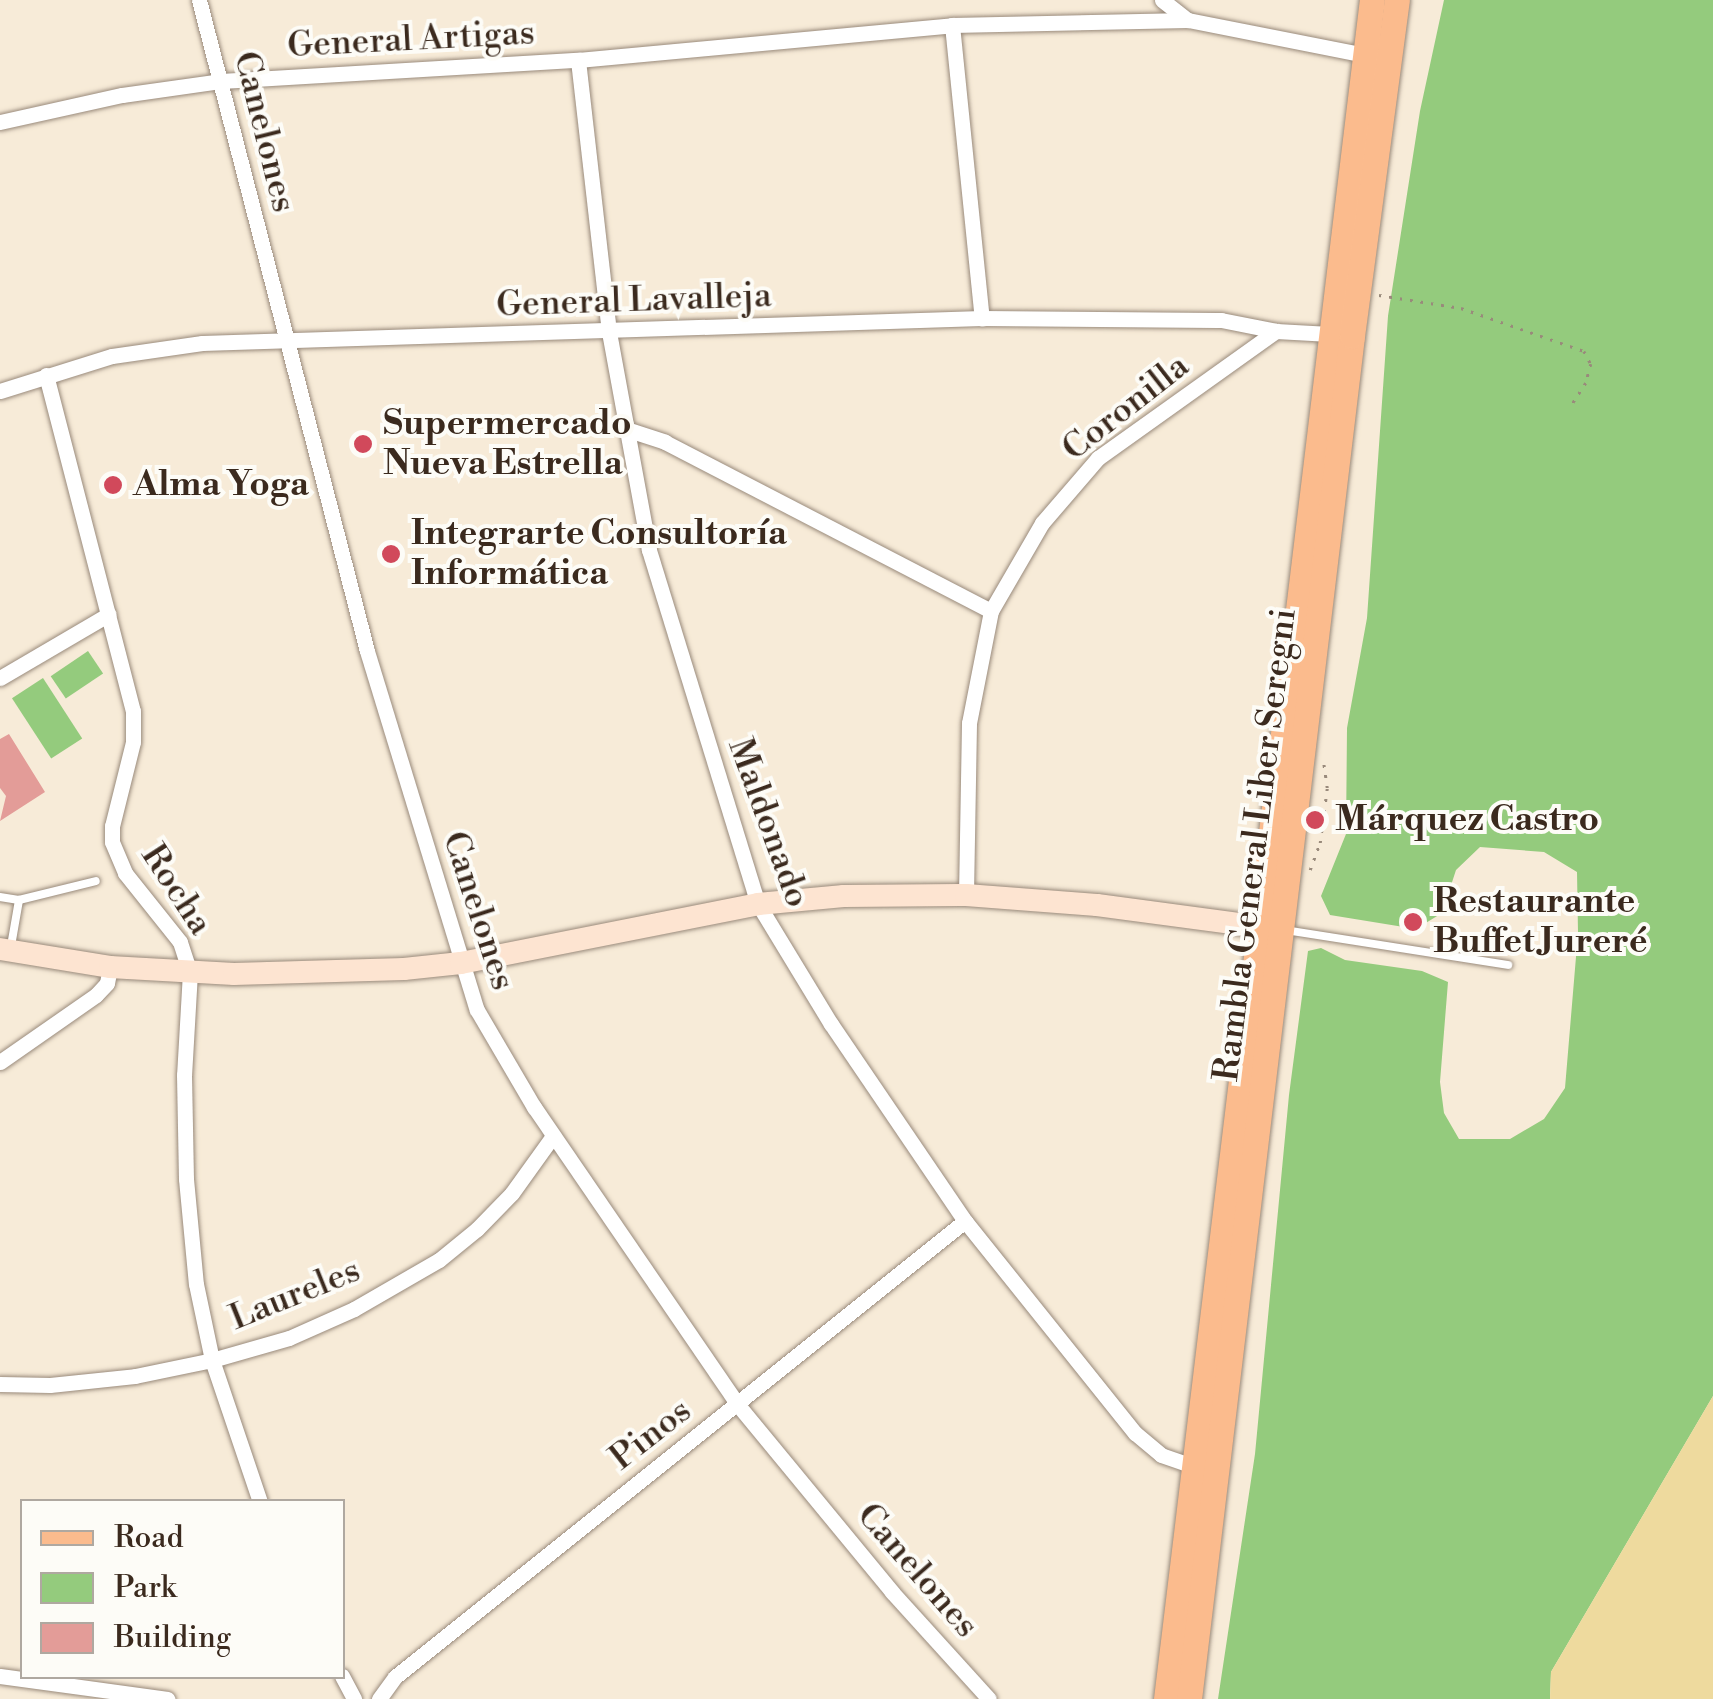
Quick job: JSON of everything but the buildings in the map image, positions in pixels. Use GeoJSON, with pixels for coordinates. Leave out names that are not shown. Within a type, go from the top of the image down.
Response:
{"type":"FeatureCollection","features":[{"type":"Feature","properties":{"kind":"main road","name":"Rambla General Liber Seregni"},"geometry":{"type":"LineString","coordinates":[[1190,1699],[1330,334],[1372,0]]}},
{"type":"Feature","properties":{"kind":"main road","name":"Rambla General Liber Seregni"},"geometry":{"type":"LineString","coordinates":[[1166,1699],[1397,0]]}},
{"type":"Feature","properties":{"kind":"street","name":"Canelones"},"geometry":{"type":"LineString","coordinates":[[199,0],[366,651],[478,1010],[553,1136],[738,1405],[892,1592],[989,1699]]}},
{"type":"Feature","properties":{"kind":"street"},"geometry":{"type":"LineString","coordinates":[[1162,0],[1188,20],[1365,55]]}},
{"type":"Feature","properties":{"kind":"street","name":"General Artigas"},"geometry":{"type":"LineString","coordinates":[[0,122],[122,94],[220,81],[578,60],[952,25],[1188,20]]}},
{"type":"Feature","properties":{"kind":"street"},"geometry":{"type":"LineString","coordinates":[[952,25],[982,318]]}},
{"type":"Feature","properties":{"kind":"street","name":"Maldonado"},"geometry":{"type":"LineString","coordinates":[[578,60],[609,332],[649,550],[758,904],[860,1068],[965,1221],[1135,1433],[1161,1454],[1196,1468]]}},
{"type":"Feature","properties":{"kind":"street","name":"General Lavalleja"},"geometry":{"type":"LineString","coordinates":[[0,391],[112,356],[202,344],[982,318],[1221,320],[1276,331],[1330,334]]}},
{"type":"Feature","properties":{"kind":"street","name":"Coronilla"},"geometry":{"type":"LineString","coordinates":[[966,895],[969,723],[991,611],[1042,523],[1098,458],[1276,331]]}},
{"type":"Feature","properties":{"kind":"street","name":"Rocha"},"geometry":{"type":"LineString","coordinates":[[46,375],[133,711],[133,742],[112,826],[112,842],[125,873],[180,942],[190,972],[184,1075],[186,1179],[196,1284],[212,1360],[259,1499]]}},
{"type":"Feature","properties":{"kind":"street"},"geometry":{"type":"LineString","coordinates":[[629,430],[665,442],[991,611]]}},
{"type":"Feature","properties":{"kind":"street"},"geometry":{"type":"LineString","coordinates":[[0,678],[109,614]]}},
{"type":"Feature","properties":{"kind":"street"},"geometry":{"type":"LineString","coordinates":[[5,950],[110,968],[190,972],[404,969],[461,963],[758,904],[844,896],[966,895],[1097,905],[1270,928]]}},
{"type":"Feature","properties":{"kind":"street"},"geometry":{"type":"LineString","coordinates":[[0,1062],[96,995],[107,984],[110,968]]}},
{"type":"Feature","properties":{"kind":"street","name":"Laureles"},"geometry":{"type":"LineString","coordinates":[[0,1384],[118,1378],[212,1360],[306,1330],[354,1309],[439,1260],[512,1194],[553,1136]]}},
{"type":"Feature","properties":{"kind":"street","name":"Pinos"},"geometry":{"type":"LineString","coordinates":[[379,1699],[395,1677],[965,1221]]}},
{"type":"Feature","properties":{"kind":"street"},"geometry":{"type":"LineString","coordinates":[[22,1679],[167,1699]]}},
{"type":"Feature","properties":{"kind":"lane"},"geometry":{"type":"LineString","coordinates":[[0,897],[19,900],[96,882]]}},
{"type":"Feature","properties":{"kind":"lane"},"geometry":{"type":"LineString","coordinates":[[5,950],[19,900]]}},
{"type":"Feature","properties":{"kind":"lane"},"geometry":{"type":"LineString","coordinates":[[1270,928],[1508,965]]}},
{"type":"Feature","properties":{"kind":"path"},"geometry":{"type":"LineString","coordinates":[[1358,292],[1462,308],[1584,351],[1591,364],[1586,383],[1571,406]]}},
{"type":"Feature","properties":{"kind":"green space"},"geometry":{"type":"Polygon","coordinates":[[[1444,0],[1713,0],[1713,1396],[1551,1672],[1550,1699],[1218,1699],[1255,1454],[1289,1095],[1308,951],[1321,948],[1345,960],[1422,971],[1448,982],[1440,1082],[1444,1113],[1459,1139],[1510,1139],[1544,1119],[1565,1088],[1578,933],[1577,872],[1544,852],[1480,847],[1456,870],[1442,913],[1416,929],[1330,915],[1321,896],[1346,834],[1347,728],[1367,618],[1388,316],[1420,111],[1444,0]]]}},
{"type":"Feature","properties":{"kind":"green space"},"geometry":{"type":"Polygon","coordinates":[[[88,651],[103,673],[66,699],[51,676],[88,651]]]}},
{"type":"Feature","properties":{"kind":"green space"},"geometry":{"type":"Polygon","coordinates":[[[43,678],[82,738],[51,759],[12,698],[43,678]]]}},
{"type":"Feature","properties":{"kind":"sand"},"geometry":{"type":"Polygon","coordinates":[[[1713,1396],[1713,1699],[1550,1699],[1551,1672],[1713,1396]]]}},
{"type":"Feature","properties":{"kind":"place","name":"Supermercado Nueva Estrella"},"geometry":{"type":"Point","coordinates":[363,444]}},
{"type":"Feature","properties":{"kind":"place","name":"Alma Yoga"},"geometry":{"type":"Point","coordinates":[113,485]}},
{"type":"Feature","properties":{"kind":"place","name":"Integrarte Consultoría Informática"},"geometry":{"type":"Point","coordinates":[391,554]}},
{"type":"Feature","properties":{"kind":"place","name":"Márquez Castro"},"geometry":{"type":"Point","coordinates":[1315,820]}},
{"type":"Feature","properties":{"kind":"place","name":"Restaurante Buffet Jureré"},"geometry":{"type":"Point","coordinates":[1413,922]}}]}
